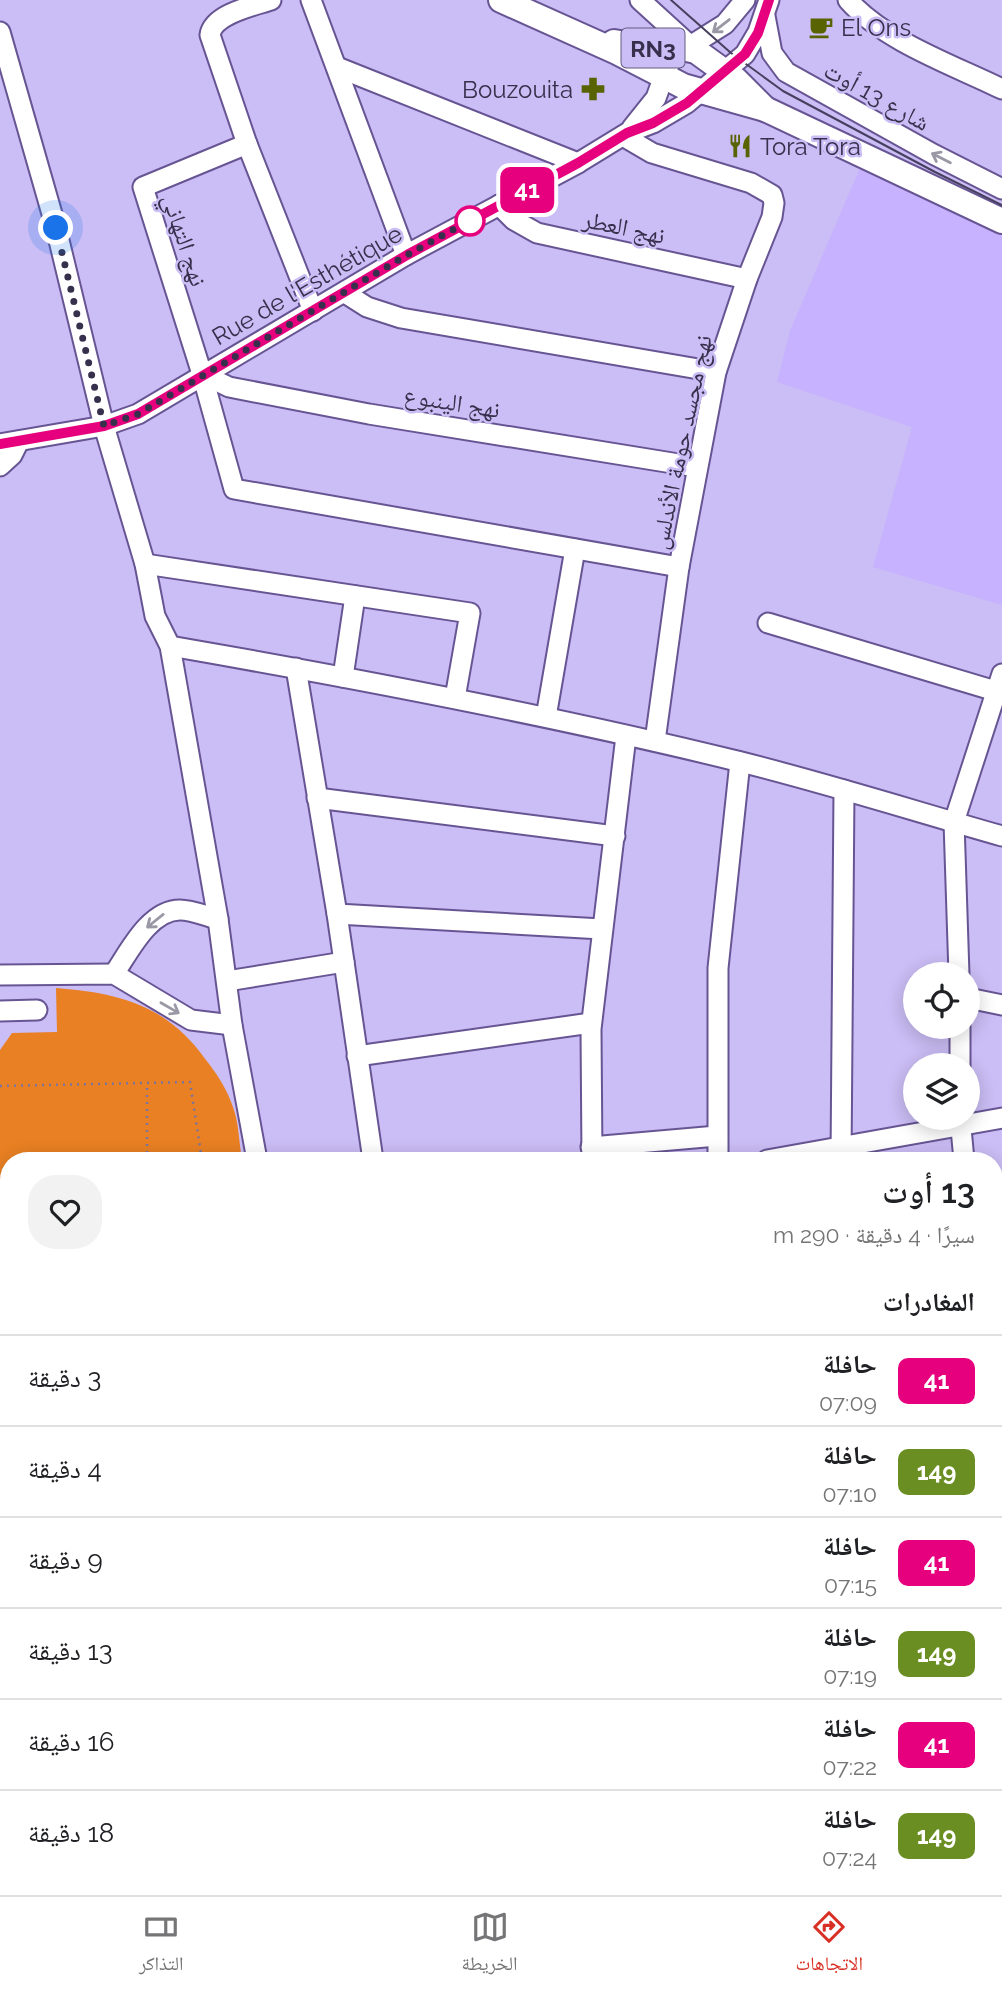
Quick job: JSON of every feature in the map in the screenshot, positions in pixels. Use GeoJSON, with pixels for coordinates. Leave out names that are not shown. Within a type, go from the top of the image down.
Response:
{"type":"FeatureCollection","features":[{"type":"Feature","properties":{"kind":"main road","name":"RN3"},"geometry":{"type":"LineString","coordinates":[[501,0],[576,33],[664,77],[701,92],[765,109],[1002,221]]}},
{"type":"Feature","properties":{"kind":"main road","name":"RN3"},"geometry":{"type":"LineString","coordinates":[[576,33],[650,48],[692,48],[725,71],[765,109]]}},
{"type":"Feature","properties":{"kind":"street"},"geometry":{"type":"LineString","coordinates":[[271,0],[222,18],[210,29],[212,43],[247,144],[313,311]]}},
{"type":"Feature","properties":{"kind":"street"},"geometry":{"type":"LineString","coordinates":[[311,0],[407,255]]}},
{"type":"Feature","properties":{"kind":"street"},"geometry":{"type":"LineString","coordinates":[[640,0],[692,48]]}},
{"type":"Feature","properties":{"kind":"street","name":"Rue de l'Esthétique"},"geometry":{"type":"LineString","coordinates":[[625,134],[650,108],[674,57],[692,48],[724,24],[745,0]]}},
{"type":"Feature","properties":{"kind":"street"},"geometry":{"type":"LineString","coordinates":[[848,0],[880,29],[1002,89]]}},
{"type":"Feature","properties":{"kind":"street","name":"Rue de l'Esthétique"},"geometry":{"type":"LineString","coordinates":[[10,442],[104,426],[138,414],[407,255],[578,163],[625,134],[671,113],[701,92],[752,44],[767,7]]}},
{"type":"Feature","properties":{"kind":"street","name":"شارع 13 أوت"},"geometry":{"type":"LineString","coordinates":[[767,7],[772,53],[786,72],[1002,189]]}},
{"type":"Feature","properties":{"kind":"street"},"geometry":{"type":"LineString","coordinates":[[0,32],[56,228],[104,426],[145,564],[155,615],[170,646],[256,1152]]}},
{"type":"Feature","properties":{"kind":"street"},"geometry":{"type":"LineString","coordinates":[[337,67],[578,163]]}},
{"type":"Feature","properties":{"kind":"street","name":"نهج مجسد حومة الأندلس"},"geometry":{"type":"LineString","coordinates":[[625,134],[652,153],[751,183],[772,195],[775,203],[716,372],[679,567],[655,741]]}},
{"type":"Feature","properties":{"kind":"street","name":"نهج التهاني"},"geometry":{"type":"LineString","coordinates":[[202,374],[143,187],[247,144]]}},
{"type":"Feature","properties":{"kind":"street","name":"نهج العطر"},"geometry":{"type":"LineString","coordinates":[[499,205],[514,220],[537,233],[747,279]]}},
{"type":"Feature","properties":{"kind":"street"},"geometry":{"type":"LineString","coordinates":[[345,293],[367,307],[401,318],[716,372]]}},
{"type":"Feature","properties":{"kind":"street"},"geometry":{"type":"LineString","coordinates":[[202,374],[234,489],[679,567]]}},
{"type":"Feature","properties":{"kind":"street","name":"نهج الينبوع"},"geometry":{"type":"LineString","coordinates":[[202,374],[229,387],[369,414],[697,467]]}},
{"type":"Feature","properties":{"kind":"street"},"geometry":{"type":"LineString","coordinates":[[0,466],[12,455],[10,442]]}},
{"type":"Feature","properties":{"kind":"street"},"geometry":{"type":"LineString","coordinates":[[546,717],[575,549]]}},
{"type":"Feature","properties":{"kind":"street"},"geometry":{"type":"LineString","coordinates":[[145,564],[470,613],[455,698]]}},
{"type":"Feature","properties":{"kind":"street"},"geometry":{"type":"LineString","coordinates":[[343,677],[355,596]]}},
{"type":"Feature","properties":{"kind":"street"},"geometry":{"type":"LineString","coordinates":[[768,623],[1000,686],[954,822],[959,962]]}},
{"type":"Feature","properties":{"kind":"street"},"geometry":{"type":"LineString","coordinates":[[170,646],[455,698],[655,741],[740,761],[1002,836]]}},
{"type":"Feature","properties":{"kind":"street"},"geometry":{"type":"LineString","coordinates":[[296,668],[337,914],[372,1152]]}},
{"type":"Feature","properties":{"kind":"street"},"geometry":{"type":"LineString","coordinates":[[592,1152],[591,1023],[626,736]]}},
{"type":"Feature","properties":{"kind":"street"},"geometry":{"type":"LineString","coordinates":[[718,1152],[718,968],[740,761]]}},
{"type":"Feature","properties":{"kind":"street"},"geometry":{"type":"LineString","coordinates":[[841,1152],[844,790]]}},
{"type":"Feature","properties":{"kind":"street"},"geometry":{"type":"LineString","coordinates":[[317,798],[615,836]]}},
{"type":"Feature","properties":{"kind":"street"},"geometry":{"type":"LineString","coordinates":[[114,974],[151,923],[168,912],[181,910],[218,919]]}},
{"type":"Feature","properties":{"kind":"street"},"geometry":{"type":"LineString","coordinates":[[337,914],[602,929]]}},
{"type":"Feature","properties":{"kind":"street"},"geometry":{"type":"LineString","coordinates":[[227,981],[344,962]]}},
{"type":"Feature","properties":{"kind":"street"},"geometry":{"type":"LineString","coordinates":[[0,975],[114,974],[191,1020],[232,1025]]}},
{"type":"Feature","properties":{"kind":"street"},"geometry":{"type":"LineString","coordinates":[[980,1000],[1002,1005]]}},
{"type":"Feature","properties":{"kind":"street"},"geometry":{"type":"LineString","coordinates":[[0,1011],[37,1010]]}},
{"type":"Feature","properties":{"kind":"street"},"geometry":{"type":"LineString","coordinates":[[358,1056],[591,1023]]}},
{"type":"Feature","properties":{"kind":"street"},"geometry":{"type":"LineString","coordinates":[[980,1120],[1002,1118]]}},
{"type":"Feature","properties":{"kind":"street"},"geometry":{"type":"LineString","coordinates":[[848,1152],[928,1130]]}},
{"type":"Feature","properties":{"kind":"street"},"geometry":{"type":"LineString","coordinates":[[961,1130],[963,1152]]}},
{"type":"Feature","properties":{"kind":"street"},"geometry":{"type":"LineString","coordinates":[[606,1152],[717,1136]]}},
{"type":"Feature","properties":{"kind":"path"},"geometry":{"type":"LineString","coordinates":[[0,1086],[190,1082],[201,1152]]}},
{"type":"Feature","properties":{"kind":"path"},"geometry":{"type":"LineString","coordinates":[[146,1152],[147,1083]]}},
{"type":"Feature","properties":{"kind":"shaded area"},"geometry":{"type":"Polygon","coordinates":[[[860,168],[1002,229],[1002,605],[873,567],[912,427],[777,382],[790,331],[860,168]]]}},
{"type":"Feature","properties":{"kind":"shaded area"},"geometry":{"type":"Polygon","coordinates":[[[56,988],[121,998],[158,1014],[191,1041],[218,1076],[237,1120],[241,1152],[0,1152],[0,1050],[12,1033],[57,1032],[56,988]]]}},
{"type":"Feature","properties":{"kind":"tram line"},"geometry":{"type":"LineString","coordinates":[[671,0],[731,53],[783,91],[1002,205]]}},
{"type":"Feature","properties":{"kind":"bus line","name":"41"},"geometry":{"type":"LineString","coordinates":[[0,444],[104,426],[138,414],[407,255],[578,163],[627,133],[671,113],[701,92],[745,54],[758,33],[769,0]]}},
{"type":"Feature","properties":{"kind":"place","name":"El Ons"},"geometry":{"type":"Point","coordinates":[821,27]}},
{"type":"Feature","properties":{"kind":"place","name":"Bouzouita"},"geometry":{"type":"Point","coordinates":[593,89]}},
{"type":"Feature","properties":{"kind":"place","name":"Tora Tora"},"geometry":{"type":"Point","coordinates":[740,146]}},
{"type":"Feature","properties":{"kind":"route"},"geometry":{"type":"LineString","coordinates":[[56,228],[104,426],[138,414],[202,374],[478,216],[470,221]]}}]}
